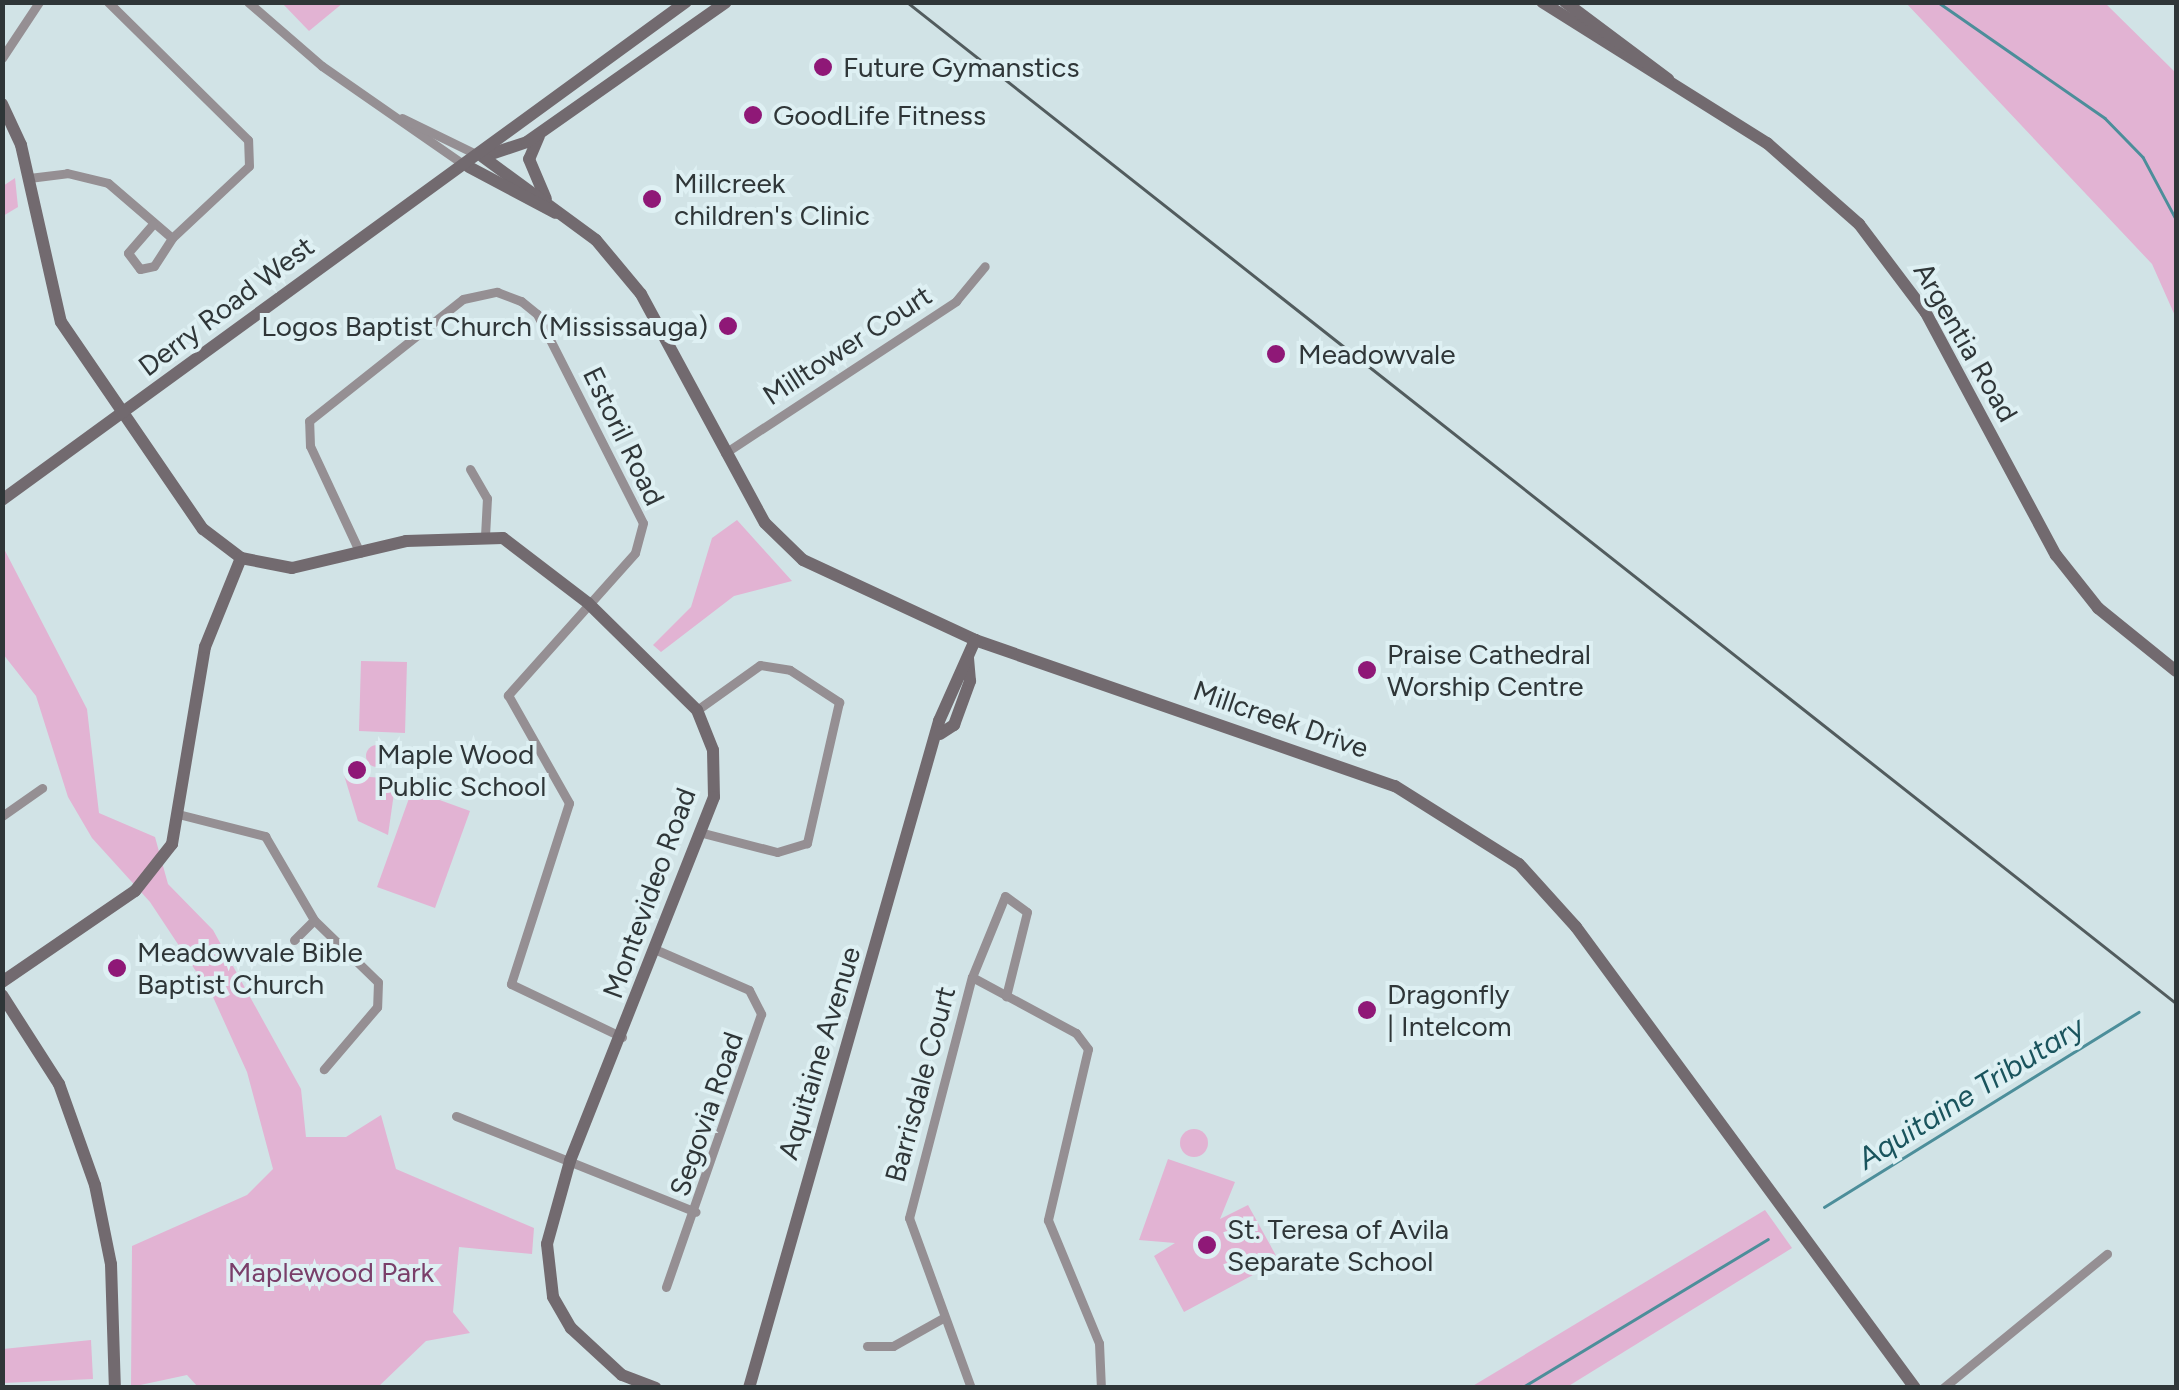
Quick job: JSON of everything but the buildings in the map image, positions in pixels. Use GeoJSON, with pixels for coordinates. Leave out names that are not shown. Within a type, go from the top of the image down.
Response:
{"type":"FeatureCollection","features":[{"type":"Feature","properties":{"kind":"street"},"geometry":{"type":"LineString","coordinates":[[2,58],[39,2]]}},
{"type":"Feature","properties":{"kind":"street"},"geometry":{"type":"LineString","coordinates":[[108,2],[251,147],[244,172],[172,238],[154,266],[140,269],[128,253],[153,224]]}},
{"type":"Feature","properties":{"kind":"street","name":"Millcreek Drive"},"geometry":{"type":"LineString","coordinates":[[248,2],[469,168],[558,214]]}},
{"type":"Feature","properties":{"kind":"street","name":"Derry Road West"},"geometry":{"type":"LineString","coordinates":[[2,500],[469,168],[686,2]]}},
{"type":"Feature","properties":{"kind":"street","name":"Derry Road West"},"geometry":{"type":"LineString","coordinates":[[483,157],[540,134],[726,2]]}},
{"type":"Feature","properties":{"kind":"street","name":"Argentia Road"},"geometry":{"type":"LineString","coordinates":[[1542,2],[1568,7],[1668,79],[1767,143],[1859,224],[1926,312],[2056,555],[2098,608],[2176,671]]}},
{"type":"Feature","properties":{"kind":"street"},"geometry":{"type":"LineString","coordinates":[[2,104],[29,178],[52,300],[181,503],[241,558],[292,568],[485,532],[522,548],[588,602],[698,710],[748,670],[776,666],[829,691],[840,714],[799,851],[703,832]]}},
{"type":"Feature","properties":{"kind":"street","name":"Millcreek Drive"},"geometry":{"type":"LineString","coordinates":[[400,118],[483,157],[546,201],[640,294],[765,523],[803,560],[974,640],[1395,786],[1520,864],[1576,927],[1914,1388]]}},
{"type":"Feature","properties":{"kind":"street"},"geometry":{"type":"LineString","coordinates":[[540,134],[529,159],[546,201]]}},
{"type":"Feature","properties":{"kind":"street"},"geometry":{"type":"LineString","coordinates":[[29,178],[92,176],[172,238]]}},
{"type":"Feature","properties":{"kind":"street","name":"Milltower Court"},"geometry":{"type":"LineString","coordinates":[[725,453],[956,301],[985,266]]}},
{"type":"Feature","properties":{"kind":"street","name":"Estoril Road"},"geometry":{"type":"LineString","coordinates":[[360,553],[310,446],[309,421],[463,299],[497,292],[537,314],[643,523],[634,554],[508,695],[569,803],[510,973],[518,992],[622,1038]]}},
{"type":"Feature","properties":{"kind":"street"},"geometry":{"type":"LineString","coordinates":[[470,469],[487,498],[485,532]]}},
{"type":"Feature","properties":{"kind":"street"},"geometry":{"type":"LineString","coordinates":[[2,982],[148,880],[182,815],[205,647],[241,558]]}},
{"type":"Feature","properties":{"kind":"street","name":"Aquitaine Avenue"},"geometry":{"type":"LineString","coordinates":[[749,1388],[940,734],[974,640]]}},
{"type":"Feature","properties":{"kind":"street","name":"Montevideo Road"},"geometry":{"type":"LineString","coordinates":[[656,1388],[596,1354],[553,1297],[547,1244],[570,1161],[659,950],[703,832],[716,782],[698,710]]}},
{"type":"Feature","properties":{"kind":"street"},"geometry":{"type":"LineString","coordinates":[[2,816],[42,788]]}},
{"type":"Feature","properties":{"kind":"street"},"geometry":{"type":"LineString","coordinates":[[182,815],[265,836],[314,920],[382,997],[324,1069]]}},
{"type":"Feature","properties":{"kind":"street","name":"Barrisdale Court"},"geometry":{"type":"LineString","coordinates":[[971,1388],[908,1218],[972,977],[998,900],[1014,898],[1026,929],[1006,996]]}},
{"type":"Feature","properties":{"kind":"street"},"geometry":{"type":"LineString","coordinates":[[294,940],[314,920]]}},
{"type":"Feature","properties":{"kind":"street","name":"Segovia Road"},"geometry":{"type":"LineString","coordinates":[[659,950],[750,990],[762,1014],[696,1212],[666,1288]]}},
{"type":"Feature","properties":{"kind":"street"},"geometry":{"type":"LineString","coordinates":[[972,977],[1076,1033],[1088,1049],[1048,1220],[1100,1344],[1102,1388]]}},
{"type":"Feature","properties":{"kind":"street"},"geometry":{"type":"LineString","coordinates":[[2,994],[58,1084],[95,1184],[111,1264],[115,1388]]}},
{"type":"Feature","properties":{"kind":"street"},"geometry":{"type":"LineString","coordinates":[[456,1116],[696,1212]]}},
{"type":"Feature","properties":{"kind":"street"},"geometry":{"type":"LineString","coordinates":[[1944,1388],[2107,1254]]}},
{"type":"Feature","properties":{"kind":"street"},"geometry":{"type":"LineString","coordinates":[[868,1346],[893,1346],[944,1318]]}},
{"type":"Feature","properties":{"kind":"green space"},"geometry":{"type":"Polygon","coordinates":[[[282,3],[343,3],[309,31],[282,3]]]}},
{"type":"Feature","properties":{"kind":"green space"},"geometry":{"type":"Polygon","coordinates":[[[1906,3],[2105,3],[2176,73],[2176,318],[2152,264],[1906,3]]]}},
{"type":"Feature","properties":{"kind":"green space"},"geometry":{"type":"Polygon","coordinates":[[[15,178],[18,207],[3,216],[3,186],[15,178]]]}},
{"type":"Feature","properties":{"kind":"green space"},"geometry":{"type":"Polygon","coordinates":[[[737,520],[792,581],[734,596],[661,652],[653,645],[691,607],[712,538],[737,520]]]}},
{"type":"Feature","properties":{"kind":"green space","name":"Maplewood Park"},"geometry":{"type":"Polygon","coordinates":[[[2,545],[87,709],[99,813],[155,837],[168,884],[213,930],[301,1089],[306,1137],[346,1137],[381,1115],[396,1169],[534,1228],[532,1254],[459,1247],[453,1312],[470,1333],[426,1341],[378,1387],[198,1387],[187,1375],[131,1387],[132,1246],[247,1195],[273,1169],[247,1072],[213,997],[150,902],[92,838],[68,797],[36,696],[3,654],[2,545]]]}},
{"type":"Feature","properties":{"kind":"green space"},"geometry":{"type":"Polygon","coordinates":[[[361,661],[407,662],[405,733],[359,731],[361,661]]]}},
{"type":"Feature","properties":{"kind":"green space"},"geometry":{"type":"Polygon","coordinates":[[[377,745],[385,748],[385,764],[377,767],[369,764],[366,756],[369,748],[377,745]]]}},
{"type":"Feature","properties":{"kind":"green space"},"geometry":{"type":"Polygon","coordinates":[[[344,775],[396,779],[388,835],[358,821],[344,775]]]}},
{"type":"Feature","properties":{"kind":"green space"},"geometry":{"type":"Polygon","coordinates":[[[412,790],[470,811],[435,908],[377,887],[412,790]]]}},
{"type":"Feature","properties":{"kind":"green space"},"geometry":{"type":"Polygon","coordinates":[[[1194,1129],[1204,1133],[1208,1143],[1204,1153],[1194,1157],[1184,1153],[1180,1143],[1184,1133],[1194,1129]]]}},
{"type":"Feature","properties":{"kind":"green space"},"geometry":{"type":"Polygon","coordinates":[[[1168,1159],[1235,1182],[1220,1219],[1248,1205],[1279,1261],[1184,1312],[1154,1256],[1175,1243],[1139,1240],[1168,1159]]]}},
{"type":"Feature","properties":{"kind":"green space"},"geometry":{"type":"Polygon","coordinates":[[[1765,1210],[1792,1248],[1567,1387],[1471,1387],[1765,1210]]]}},
{"type":"Feature","properties":{"kind":"green space"},"geometry":{"type":"Polygon","coordinates":[[[91,1340],[93,1379],[3,1383],[3,1349],[91,1340]]]}},
{"type":"Feature","properties":{"kind":"waterway"},"geometry":{"type":"LineString","coordinates":[[1938,2],[2105,118],[2143,157],[2176,219]]}},
{"type":"Feature","properties":{"kind":"waterway","name":"Aquitaine Tributary"},"geometry":{"type":"LineString","coordinates":[[1824,1207],[2138,1012]]}},
{"type":"Feature","properties":{"kind":"waterway","name":"Aquitaine Tributary"},"geometry":{"type":"LineString","coordinates":[[1521,1388],[1768,1239]]}},
{"type":"Feature","properties":{"kind":"railway"},"geometry":{"type":"LineString","coordinates":[[907,2],[2176,1003]]}},
{"type":"Feature","properties":{"kind":"place","name":"Future Gymanstics"},"geometry":{"type":"Point","coordinates":[823,67]}},
{"type":"Feature","properties":{"kind":"place","name":"GoodLife Fitness"},"geometry":{"type":"Point","coordinates":[753,115]}},
{"type":"Feature","properties":{"kind":"place","name":"Millcreek children's Clinic"},"geometry":{"type":"Point","coordinates":[652,199]}},
{"type":"Feature","properties":{"kind":"place","name":"Logos Baptist Church (Mississauga)"},"geometry":{"type":"Point","coordinates":[728,326]}},
{"type":"Feature","properties":{"kind":"place","name":"Meadowvale"},"geometry":{"type":"Point","coordinates":[1276,354]}},
{"type":"Feature","properties":{"kind":"place","name":"Praise Cathedral Worship Centre"},"geometry":{"type":"Point","coordinates":[1367,670]}},
{"type":"Feature","properties":{"kind":"place","name":"Maple Wood Public School"},"geometry":{"type":"Point","coordinates":[357,770]}},
{"type":"Feature","properties":{"kind":"place","name":"Meadowvale Bible Baptist Church"},"geometry":{"type":"Point","coordinates":[117,968]}},
{"type":"Feature","properties":{"kind":"place","name":"Dragonfly | Intelcom"},"geometry":{"type":"Point","coordinates":[1367,1010]}},
{"type":"Feature","properties":{"kind":"place","name":"St. Teresa of Avila Separate School"},"geometry":{"type":"Point","coordinates":[1207,1245]}}]}
